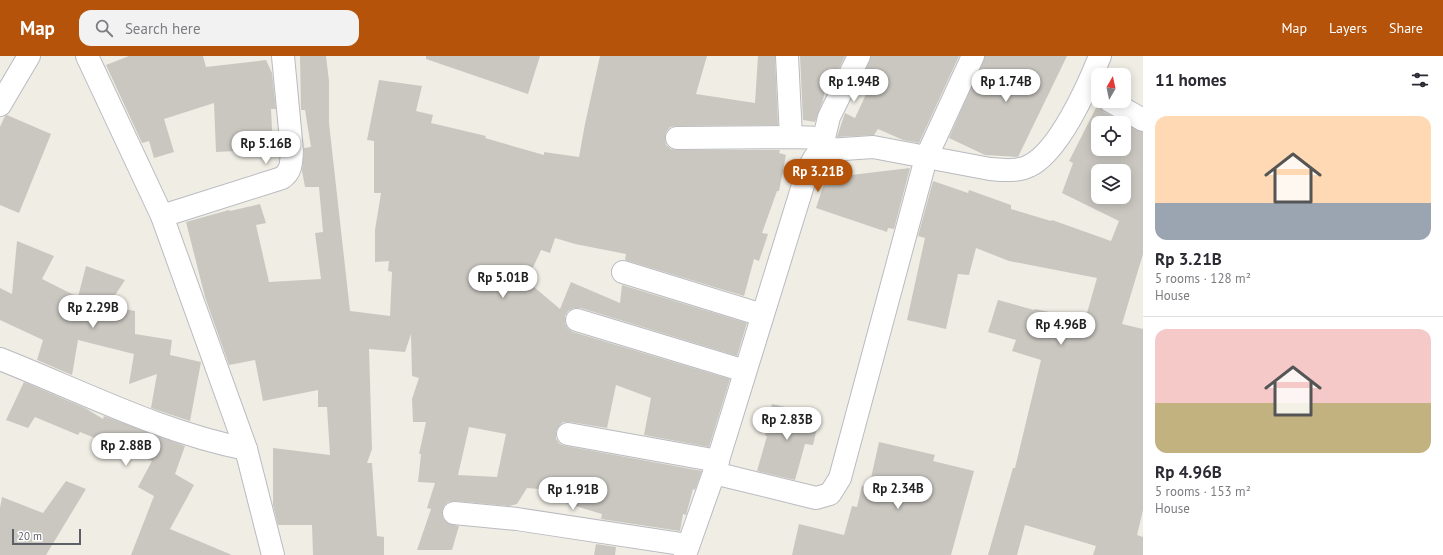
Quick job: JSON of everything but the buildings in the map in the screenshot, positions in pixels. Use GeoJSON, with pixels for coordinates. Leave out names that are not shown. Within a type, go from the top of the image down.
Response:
{"type":"FeatureCollection","features":[{"type":"Feature","properties":{"kind":"street"},"geometry":{"type":"LineString","coordinates":[[0,105],[28,56]]}},
{"type":"Feature","properties":{"kind":"street"},"geometry":{"type":"LineString","coordinates":[[87,56],[162,216],[246,449],[273,555]]}},
{"type":"Feature","properties":{"kind":"street"},"geometry":{"type":"LineString","coordinates":[[162,216],[282,178],[288,173],[291,164],[292,151],[283,56]]}},
{"type":"Feature","properties":{"kind":"street"},"geometry":{"type":"LineString","coordinates":[[787,56],[791,136]]}},
{"type":"Feature","properties":{"kind":"street"},"geometry":{"type":"LineString","coordinates":[[454,513],[518,519],[687,550],[716,467],[808,169],[815,157],[826,144],[829,117],[859,56]]}},
{"type":"Feature","properties":{"kind":"street"},"geometry":{"type":"LineString","coordinates":[[568,434],[716,467],[816,498],[830,494],[840,478],[926,158],[973,56]]}},
{"type":"Feature","properties":{"kind":"street"},"geometry":{"type":"LineString","coordinates":[[1097,68],[1100,56]]}},
{"type":"Feature","properties":{"kind":"street"},"geometry":{"type":"LineString","coordinates":[[677,138],[791,136],[826,144],[873,147],[990,169],[1008,170],[1029,166],[1042,158],[1091,92]]}},
{"type":"Feature","properties":{"kind":"street"},"geometry":{"type":"LineString","coordinates":[[1122,108],[1143,120]]}},
{"type":"Feature","properties":{"kind":"street"},"geometry":{"type":"LineString","coordinates":[[623,272],[762,315]]}},
{"type":"Feature","properties":{"kind":"street"},"geometry":{"type":"LineString","coordinates":[[577,320],[745,371]]}},
{"type":"Feature","properties":{"kind":"street"},"geometry":{"type":"LineString","coordinates":[[0,359],[138,416],[214,442],[246,449]]}}]}
